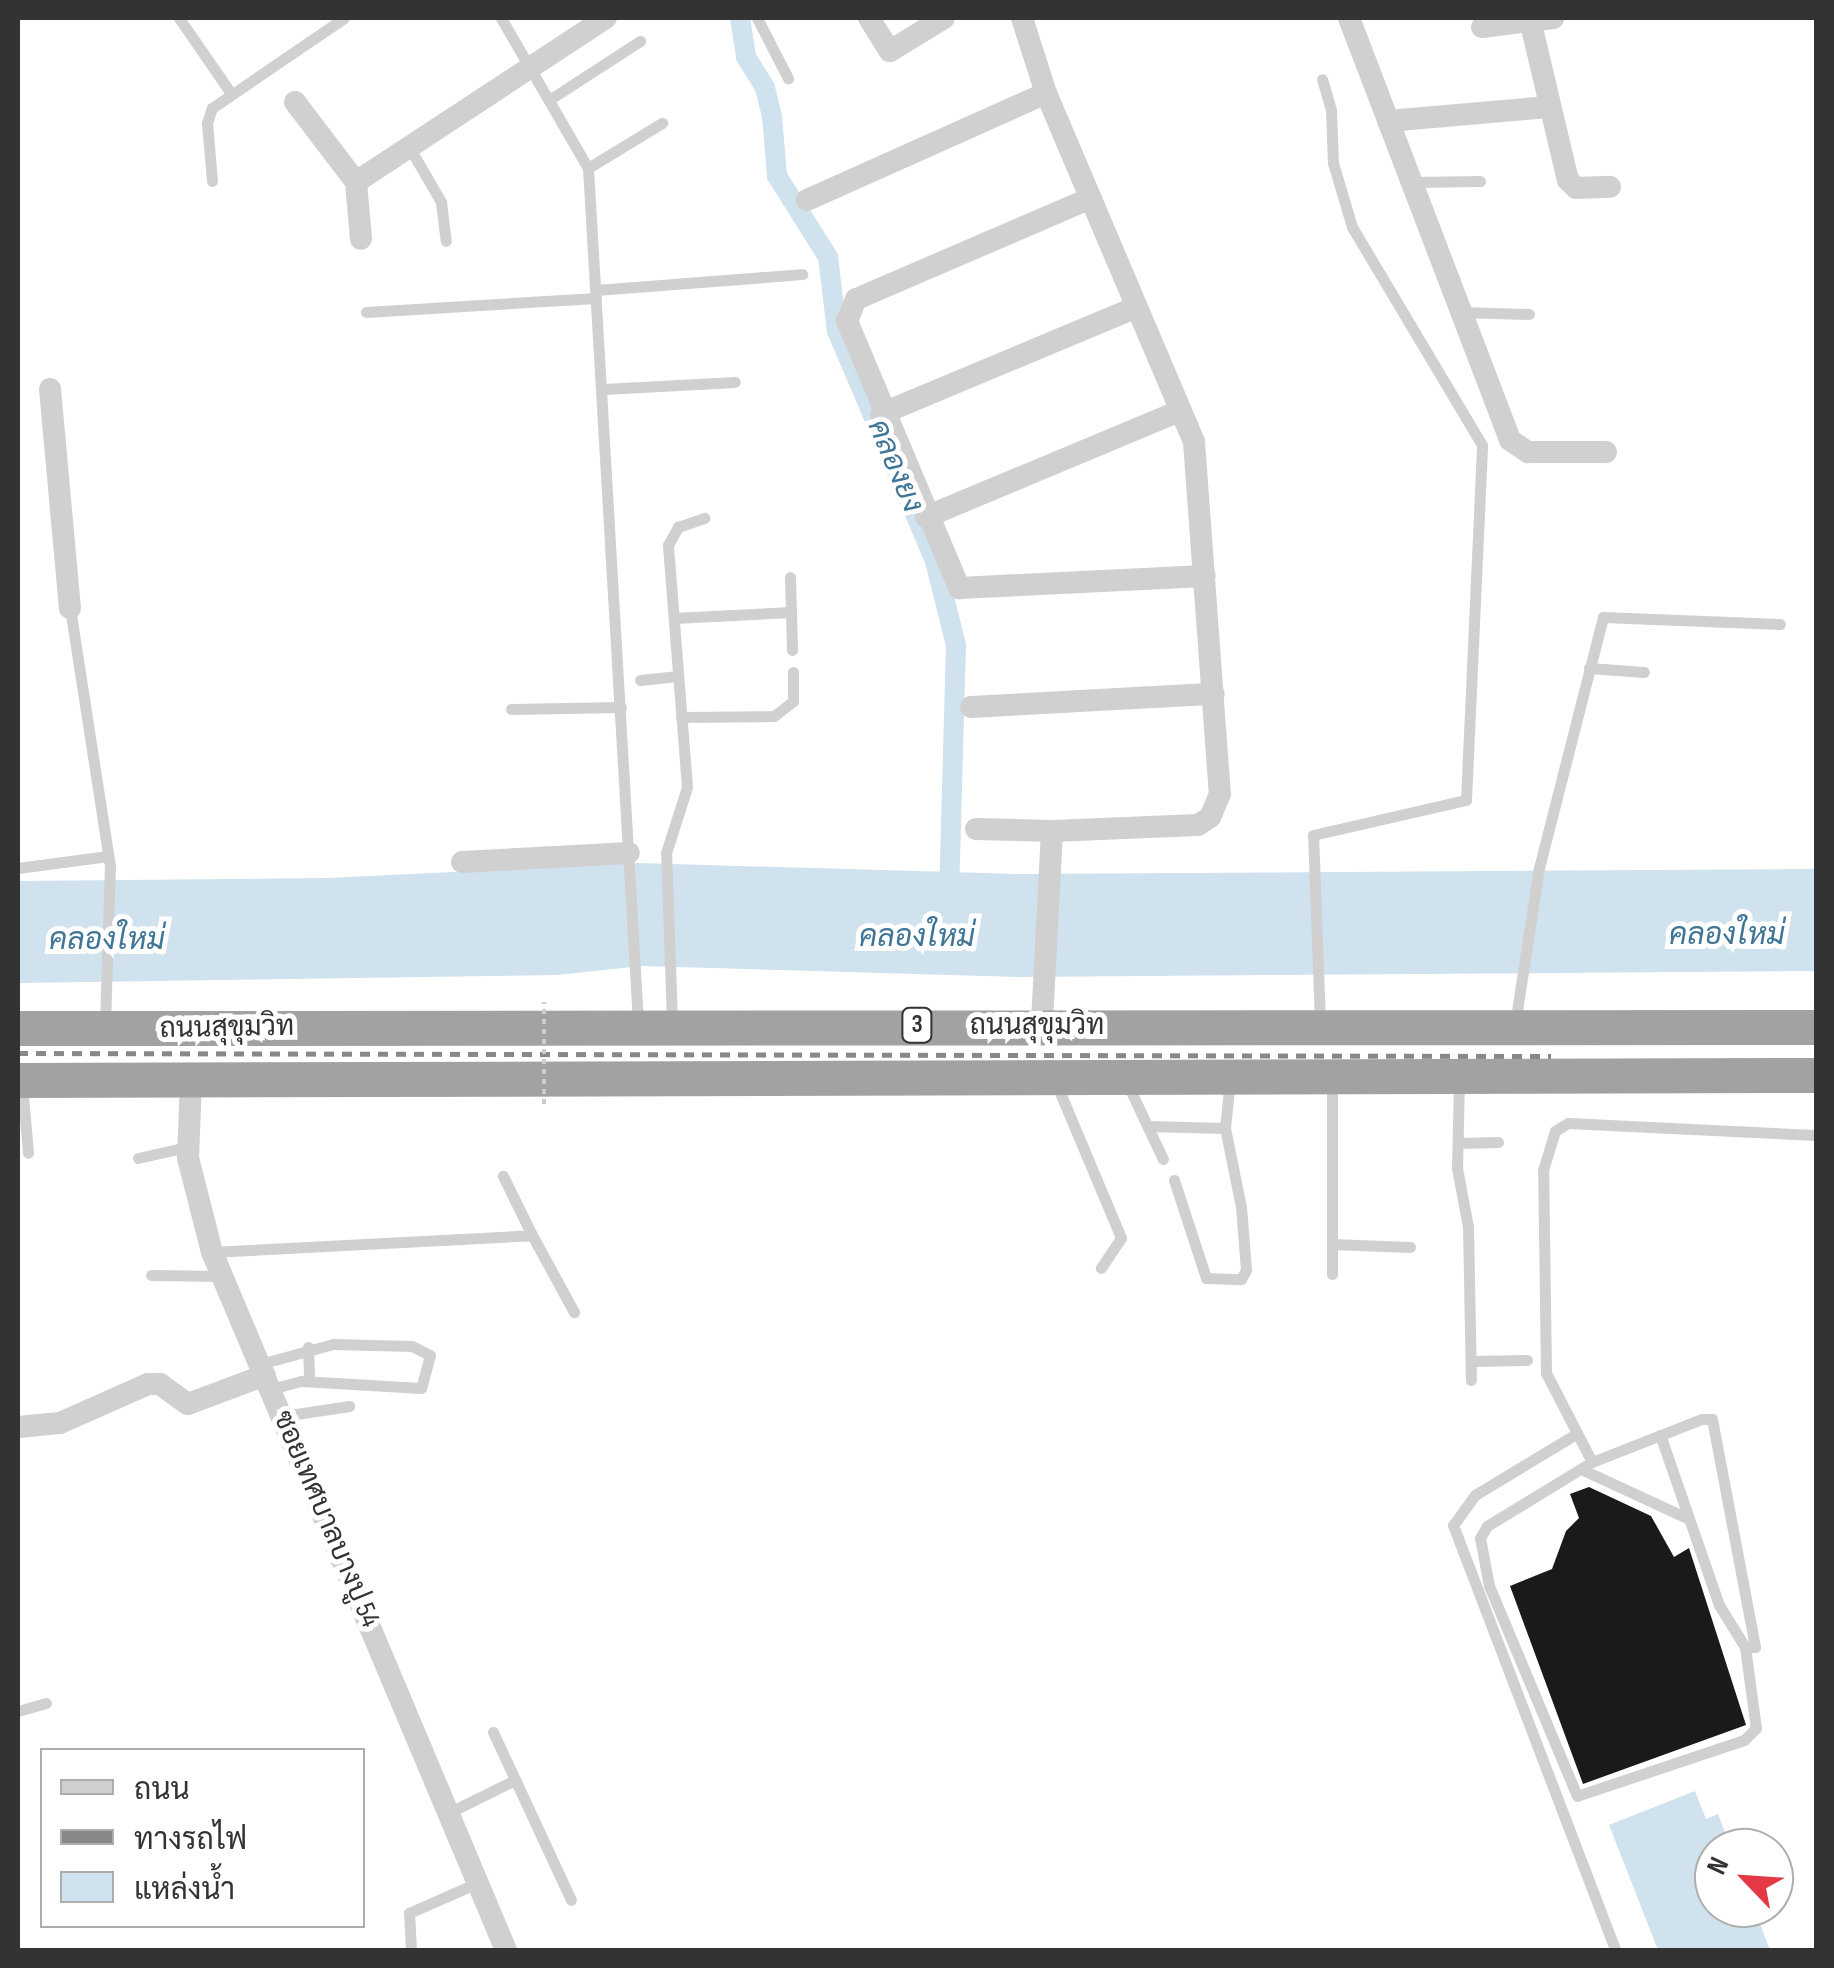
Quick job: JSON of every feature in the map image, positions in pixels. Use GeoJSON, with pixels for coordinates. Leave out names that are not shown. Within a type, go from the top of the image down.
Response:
{"type":"FeatureCollection","features":[{"type":"Feature","properties":{"kind":"highway","name":"ถนนสุขุมวิท"},"geometry":{"type":"LineString","coordinates":[[18,1028],[105,1029],[655,1008],[1043,1011],[1320,1029],[1816,1027]]}},
{"type":"Feature","properties":{"kind":"highway","name":"ถนนสุขุมวิท"},"geometry":{"type":"LineString","coordinates":[[20,1080],[1053,1074],[1816,1075]]}},
{"type":"Feature","properties":{"kind":"street"},"geometry":{"type":"LineString","coordinates":[[356,182],[407,144],[606,18]]}},
{"type":"Feature","properties":{"kind":"street"},"geometry":{"type":"LineString","coordinates":[[869,18],[890,51],[944,18]]}},
{"type":"Feature","properties":{"kind":"street"},"geometry":{"type":"LineString","coordinates":[[976,829],[1051,843],[1198,825],[1210,817],[1220,794],[1198,461],[1046,93],[1022,18]]}},
{"type":"Feature","properties":{"kind":"street"},"geometry":{"type":"LineString","coordinates":[[1349,18],[1518,449],[1606,452]]}},
{"type":"Feature","properties":{"kind":"street"},"geometry":{"type":"LineString","coordinates":[[1482,27],[1542,21],[1547,107],[1570,184],[1610,188]]}},
{"type":"Feature","properties":{"kind":"street"},"geometry":{"type":"LineString","coordinates":[[807,200],[1046,93]]}},
{"type":"Feature","properties":{"kind":"street"},"geometry":{"type":"LineString","coordinates":[[295,102],[356,182],[360,239]]}},
{"type":"Feature","properties":{"kind":"street"},"geometry":{"type":"LineString","coordinates":[[1388,121],[1547,107]]}},
{"type":"Feature","properties":{"kind":"street"},"geometry":{"type":"LineString","coordinates":[[1091,198],[856,299],[847,321],[953,580],[968,591],[1205,576]]}},
{"type":"Feature","properties":{"kind":"street"},"geometry":{"type":"LineString","coordinates":[[882,414],[1134,308]]}},
{"type":"Feature","properties":{"kind":"street"},"geometry":{"type":"LineString","coordinates":[[50,389],[70,608]]}},
{"type":"Feature","properties":{"kind":"street"},"geometry":{"type":"LineString","coordinates":[[926,517],[1180,411]]}},
{"type":"Feature","properties":{"kind":"street"},"geometry":{"type":"LineString","coordinates":[[971,708],[1214,694]]}},
{"type":"Feature","properties":{"kind":"street"},"geometry":{"type":"LineString","coordinates":[[1043,1011],[1051,843]]}},
{"type":"Feature","properties":{"kind":"street"},"geometry":{"type":"LineString","coordinates":[[462,862],[629,856]]}},
{"type":"Feature","properties":{"kind":"street","name":"ซอยเทศบาลบางปู 54"},"geometry":{"type":"LineString","coordinates":[[190,1078],[188,1147],[212,1252],[506,1950]]}},
{"type":"Feature","properties":{"kind":"street"},"geometry":{"type":"LineString","coordinates":[[18,1427],[60,1423],[148,1384],[160,1384],[188,1404],[266,1376]]}},
{"type":"Feature","properties":{"kind":"lane"},"geometry":{"type":"LineString","coordinates":[[179,18],[230,92]]}},
{"type":"Feature","properties":{"kind":"lane"},"geometry":{"type":"LineString","coordinates":[[212,181],[207,114],[230,92],[344,18]]}},
{"type":"Feature","properties":{"kind":"lane"},"geometry":{"type":"LineString","coordinates":[[502,18],[552,98],[588,168],[629,856],[655,1008]]}},
{"type":"Feature","properties":{"kind":"lane"},"geometry":{"type":"LineString","coordinates":[[756,18],[788,78]]}},
{"type":"Feature","properties":{"kind":"lane"},"geometry":{"type":"LineString","coordinates":[[552,98],[640,41]]}},
{"type":"Feature","properties":{"kind":"lane"},"geometry":{"type":"LineString","coordinates":[[1320,1029],[1313,835],[1322,828],[1466,800],[1482,445],[1352,227],[1333,163],[1331,110],[1322,80]]}},
{"type":"Feature","properties":{"kind":"lane"},"geometry":{"type":"LineString","coordinates":[[588,168],[662,123]]}},
{"type":"Feature","properties":{"kind":"lane"},"geometry":{"type":"LineString","coordinates":[[407,144],[441,202],[446,241]]}},
{"type":"Feature","properties":{"kind":"lane"},"geometry":{"type":"LineString","coordinates":[[1412,182],[1480,181]]}},
{"type":"Feature","properties":{"kind":"lane"},"geometry":{"type":"LineString","coordinates":[[366,312],[802,274]]}},
{"type":"Feature","properties":{"kind":"lane"},"geometry":{"type":"LineString","coordinates":[[1462,312],[1529,314]]}},
{"type":"Feature","properties":{"kind":"lane"},"geometry":{"type":"LineString","coordinates":[[604,389],[735,382]]}},
{"type":"Feature","properties":{"kind":"lane"},"geometry":{"type":"LineString","coordinates":[[655,1008],[666,853],[687,786],[671,534],[704,518]]}},
{"type":"Feature","properties":{"kind":"lane"},"geometry":{"type":"LineString","coordinates":[[790,577],[792,650]]}},
{"type":"Feature","properties":{"kind":"lane"},"geometry":{"type":"LineString","coordinates":[[70,608],[109,860],[105,1029]]}},
{"type":"Feature","properties":{"kind":"lane"},"geometry":{"type":"LineString","coordinates":[[674,618],[791,612]]}},
{"type":"Feature","properties":{"kind":"lane"},"geometry":{"type":"LineString","coordinates":[[1514,1029],[1539,868],[1589,668],[1608,614],[1780,624]]}},
{"type":"Feature","properties":{"kind":"lane"},"geometry":{"type":"LineString","coordinates":[[1589,668],[1644,672]]}},
{"type":"Feature","properties":{"kind":"lane"},"geometry":{"type":"LineString","coordinates":[[681,717],[774,716],[792,701],[794,672]]}},
{"type":"Feature","properties":{"kind":"lane"},"geometry":{"type":"LineString","coordinates":[[640,680],[678,676]]}},
{"type":"Feature","properties":{"kind":"lane"},"geometry":{"type":"LineString","coordinates":[[512,709],[621,707]]}},
{"type":"Feature","properties":{"kind":"lane"},"geometry":{"type":"LineString","coordinates":[[18,868],[109,860]]}},
{"type":"Feature","properties":{"kind":"lane"},"geometry":{"type":"LineString","coordinates":[[1053,1074],[1121,1238],[1101,1268]]}},
{"type":"Feature","properties":{"kind":"lane"},"geometry":{"type":"LineString","coordinates":[[1122,1074],[1163,1159]]}},
{"type":"Feature","properties":{"kind":"lane"},"geometry":{"type":"LineString","coordinates":[[1174,1180],[1206,1278],[1241,1278],[1246,1270],[1241,1207],[1225,1128],[1230,1075]]}},
{"type":"Feature","properties":{"kind":"lane"},"geometry":{"type":"LineString","coordinates":[[1332,1076],[1332,1274]]}},
{"type":"Feature","properties":{"kind":"lane"},"geometry":{"type":"LineString","coordinates":[[1459,1077],[1458,1143],[1468,1227],[1471,1380]]}},
{"type":"Feature","properties":{"kind":"lane"},"geometry":{"type":"LineString","coordinates":[[20,1080],[28,1153]]}},
{"type":"Feature","properties":{"kind":"lane"},"geometry":{"type":"LineString","coordinates":[[1690,1518],[1586,1465],[1546,1373],[1544,1170],[1556,1130],[1568,1124],[1816,1135]]}},
{"type":"Feature","properties":{"kind":"lane"},"geometry":{"type":"LineString","coordinates":[[1148,1126],[1225,1128]]}},
{"type":"Feature","properties":{"kind":"lane"},"geometry":{"type":"LineString","coordinates":[[1458,1143],[1498,1142]]}},
{"type":"Feature","properties":{"kind":"lane"},"geometry":{"type":"LineString","coordinates":[[138,1158],[188,1147]]}},
{"type":"Feature","properties":{"kind":"lane"},"geometry":{"type":"LineString","coordinates":[[503,1176],[574,1312]]}},
{"type":"Feature","properties":{"kind":"lane"},"geometry":{"type":"LineString","coordinates":[[212,1252],[532,1236]]}},
{"type":"Feature","properties":{"kind":"lane"},"geometry":{"type":"LineString","coordinates":[[1332,1244],[1410,1247]]}},
{"type":"Feature","properties":{"kind":"lane"},"geometry":{"type":"LineString","coordinates":[[150,1275],[222,1276]]}},
{"type":"Feature","properties":{"kind":"lane"},"geometry":{"type":"LineString","coordinates":[[412,1346],[430,1355],[421,1388],[266,1376],[308,1348],[412,1346]]}},
{"type":"Feature","properties":{"kind":"lane"},"geometry":{"type":"LineString","coordinates":[[308,1348],[309,1382]]}},
{"type":"Feature","properties":{"kind":"lane"},"geometry":{"type":"LineString","coordinates":[[1471,1361],[1527,1360]]}},
{"type":"Feature","properties":{"kind":"lane"},"geometry":{"type":"LineString","coordinates":[[283,1416],[349,1406]]}},
{"type":"Feature","properties":{"kind":"lane"},"geometry":{"type":"LineString","coordinates":[[1660,1435],[1719,1605],[1745,1647],[1756,1728],[1744,1740],[1585,1794],[1570,1793],[1489,1586],[1480,1538],[1487,1526],[1586,1465],[1660,1435],[1702,1419],[1716,1425],[1757,1644],[1745,1647]]}},
{"type":"Feature","properties":{"kind":"lane"},"geometry":{"type":"LineString","coordinates":[[1572,1428],[1475,1495],[1453,1525],[1615,1950]]}},
{"type":"Feature","properties":{"kind":"lane"},"geometry":{"type":"LineString","coordinates":[[18,1710],[46,1703]]}},
{"type":"Feature","properties":{"kind":"lane"},"geometry":{"type":"LineString","coordinates":[[493,1732],[571,1900]]}},
{"type":"Feature","properties":{"kind":"lane"},"geometry":{"type":"LineString","coordinates":[[448,1813],[516,1780]]}},
{"type":"Feature","properties":{"kind":"lane"},"geometry":{"type":"LineString","coordinates":[[411,1950],[410,1913],[477,1883]]}},
{"type":"Feature","properties":{"kind":"path"},"geometry":{"type":"LineString","coordinates":[[544,1002],[544,1104]]}},
{"type":"Feature","properties":{"kind":"water","name":"คลองใหม่"},"geometry":{"type":"Polygon","coordinates":[[[638,863],[1019,874],[1816,869],[1816,971],[1018,977],[641,966],[557,975],[18,983],[18,881],[328,878],[638,863]]]}},
{"type":"Feature","properties":{"kind":"water"},"geometry":{"type":"Polygon","coordinates":[[[1695,1791],[1706,1819],[1718,1814],[1723,1828],[1694,1828],[1694,1928],[1762,1928],[1770,1950],[1658,1950],[1609,1825],[1695,1791]]]}},
{"type":"Feature","properties":{"kind":"building"},"geometry":{"type":"Polygon","coordinates":[[[1589,1487],[1651,1516],[1674,1557],[1689,1548],[1746,1725],[1583,1784],[1510,1586],[1552,1569],[1566,1531],[1579,1518],[1570,1494],[1589,1487]]]}},
{"type":"Feature","properties":{"kind":"waterway","name":"คลองยง"},"geometry":{"type":"LineString","coordinates":[[740,18],[746,57],[765,88],[772,116],[777,176],[828,257],[837,331],[935,561],[956,645],[949,899]]}},
{"type":"Feature","properties":{"kind":"railway"},"geometry":{"type":"LineString","coordinates":[[18,1053],[1551,1056]]}}]}
